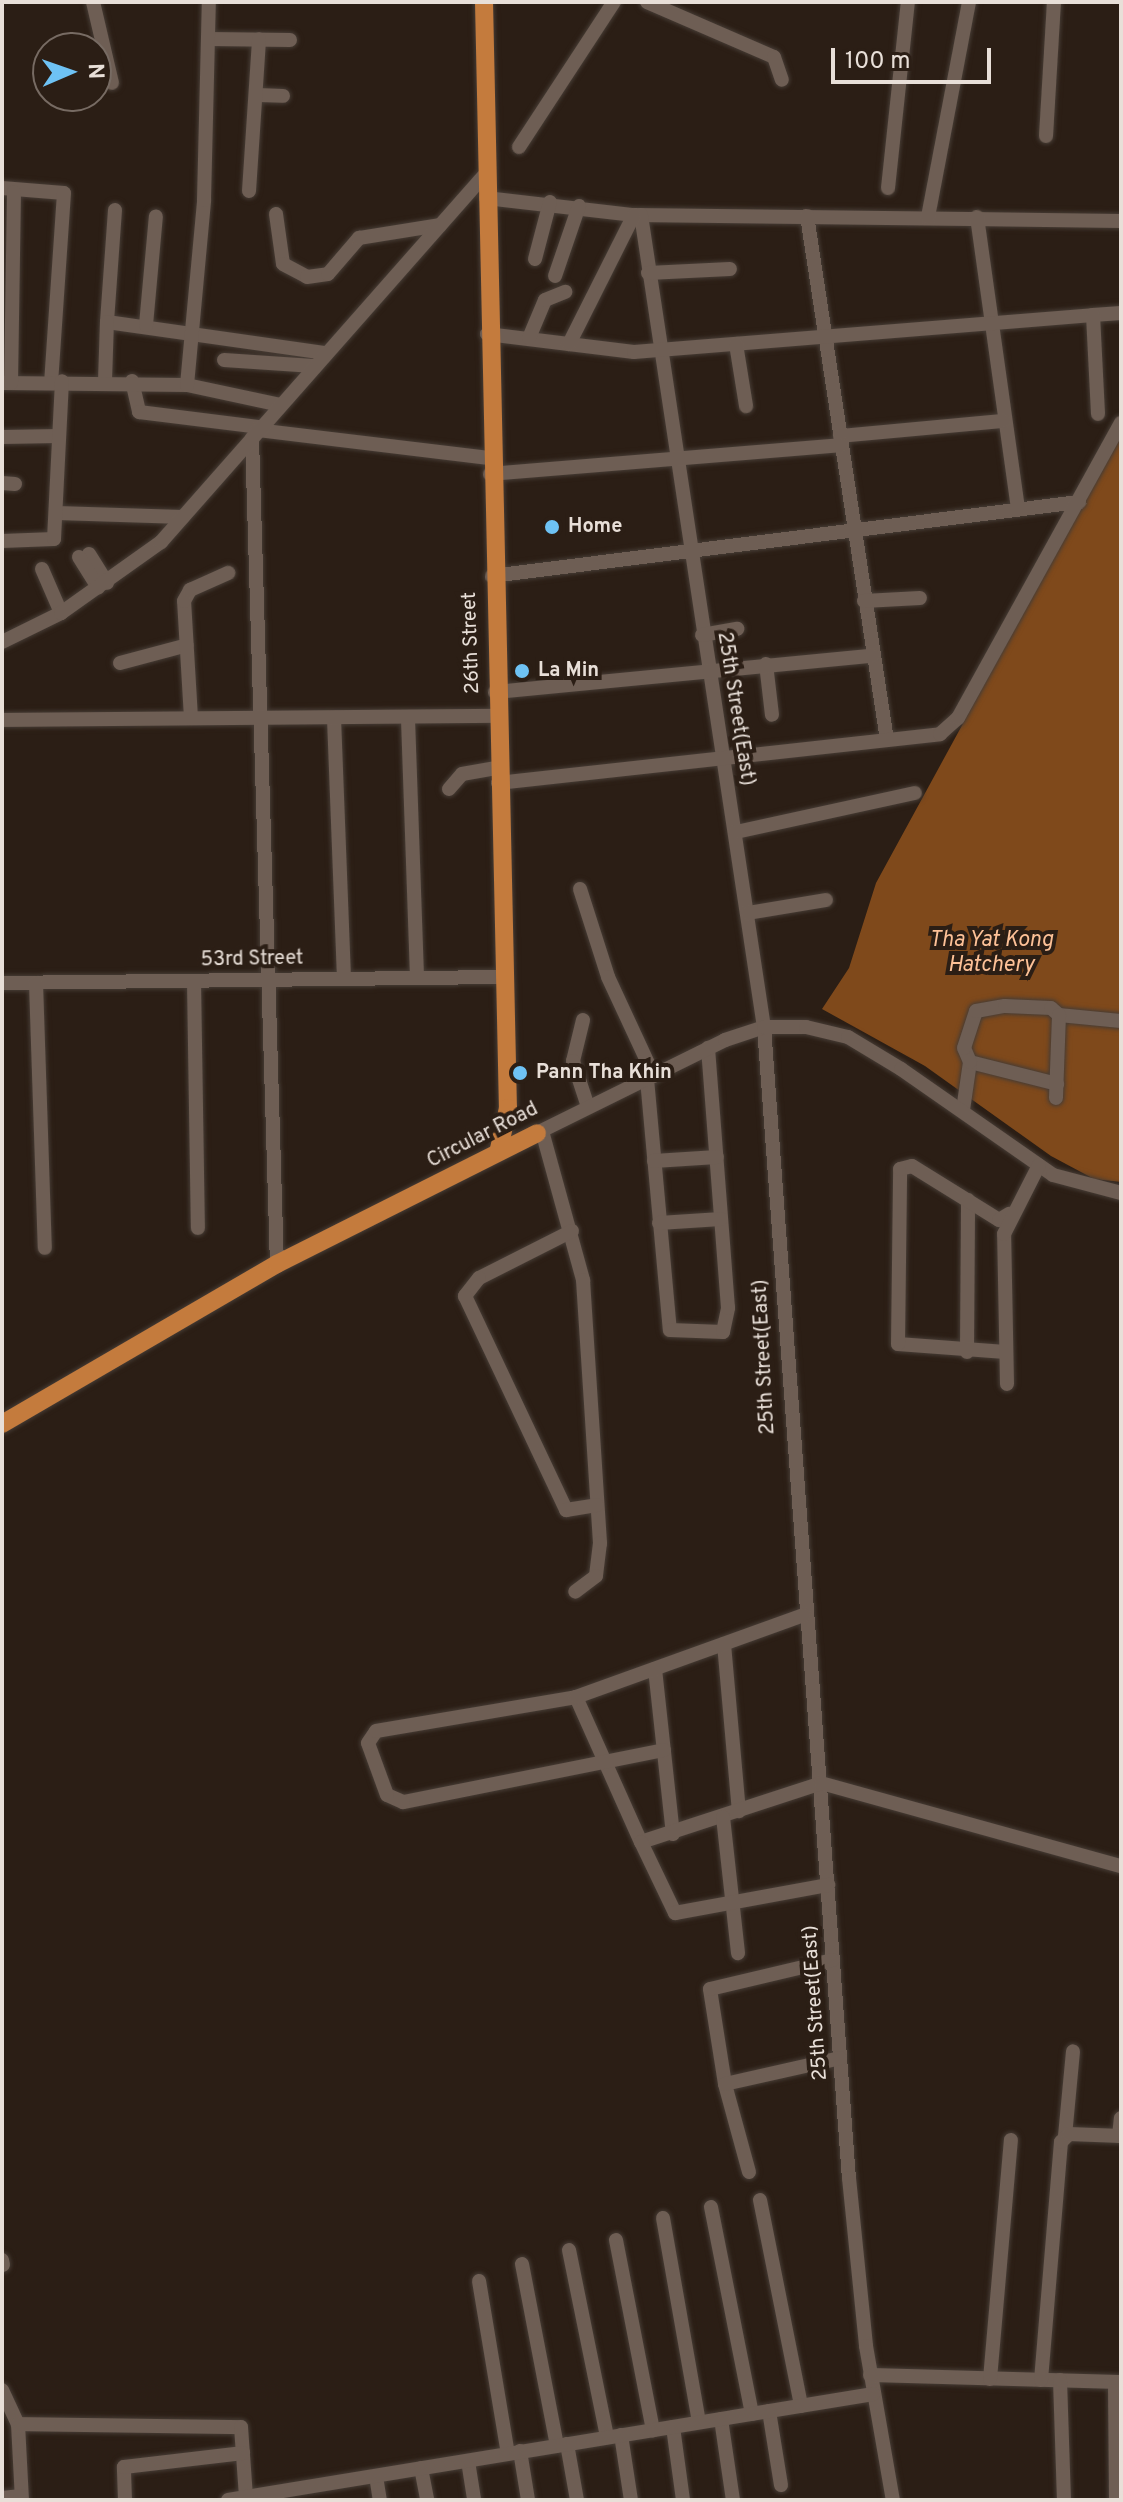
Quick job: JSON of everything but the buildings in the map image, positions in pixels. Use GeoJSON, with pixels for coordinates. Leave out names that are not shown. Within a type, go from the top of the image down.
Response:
{"type":"FeatureCollection","features":[{"type":"Feature","properties":{"kind":"main road","name":"26th Street"},"geometry":{"type":"LineString","coordinates":[[484,2],[484,176],[492,576],[508,1108],[499,1149]]}},
{"type":"Feature","properties":{"kind":"main road"},"geometry":{"type":"LineString","coordinates":[[508,1108],[540,1132]]}},
{"type":"Feature","properties":{"kind":"main road","name":"Circular Road"},"geometry":{"type":"LineString","coordinates":[[2,1424],[277,1264],[499,1149],[540,1132]]}},
{"type":"Feature","properties":{"kind":"street"},"geometry":{"type":"LineString","coordinates":[[93,2],[100,32]]}},
{"type":"Feature","properties":{"kind":"street"},"geometry":{"type":"LineString","coordinates":[[187,385],[195,329],[209,2]]}},
{"type":"Feature","properties":{"kind":"street"},"geometry":{"type":"LineString","coordinates":[[519,147],[614,2]]}},
{"type":"Feature","properties":{"kind":"street"},"geometry":{"type":"LineString","coordinates":[[647,2],[774,57],[782,80]]}},
{"type":"Feature","properties":{"kind":"street"},"geometry":{"type":"LineString","coordinates":[[888,188],[908,2]]}},
{"type":"Feature","properties":{"kind":"street"},"geometry":{"type":"LineString","coordinates":[[928,217],[968,2]]}},
{"type":"Feature","properties":{"kind":"street"},"geometry":{"type":"LineString","coordinates":[[1046,136],[1054,2]]}},
{"type":"Feature","properties":{"kind":"street"},"geometry":{"type":"LineString","coordinates":[[209,39],[290,40]]}},
{"type":"Feature","properties":{"kind":"street"},"geometry":{"type":"LineString","coordinates":[[249,191],[258,95],[259,39]]}},
{"type":"Feature","properties":{"kind":"street"},"geometry":{"type":"LineString","coordinates":[[258,95],[283,96]]}},
{"type":"Feature","properties":{"kind":"street"},"geometry":{"type":"LineString","coordinates":[[2,642],[61,613],[102,586],[183,517],[484,176]]}},
{"type":"Feature","properties":{"kind":"street"},"geometry":{"type":"LineString","coordinates":[[2,541],[54,539],[57,513],[57,381],[64,193],[8,190],[6,383],[57,381],[132,381],[187,385],[280,405]]}},
{"type":"Feature","properties":{"kind":"street"},"geometry":{"type":"LineString","coordinates":[[486,198],[550,202],[638,215],[1121,221]]}},
{"type":"Feature","properties":{"kind":"street"},"geometry":{"type":"LineString","coordinates":[[535,259],[550,202]]}},
{"type":"Feature","properties":{"kind":"street"},"geometry":{"type":"LineString","coordinates":[[555,276],[579,206]]}},
{"type":"Feature","properties":{"kind":"street"},"geometry":{"type":"LineString","coordinates":[[105,381],[115,210]]}},
{"type":"Feature","properties":{"kind":"street"},"geometry":{"type":"LineString","coordinates":[[276,214],[283,264],[307,277],[328,274],[359,238],[440,225]]}},
{"type":"Feature","properties":{"kind":"street"},"geometry":{"type":"LineString","coordinates":[[569,344],[638,215]]}},
{"type":"Feature","properties":{"kind":"street","name":"25th Street(East)"},"geometry":{"type":"LineString","coordinates":[[638,215],[764,1027],[804,1615],[821,1783],[840,2058],[870,2375],[893,2500]]}},
{"type":"Feature","properties":{"kind":"street"},"geometry":{"type":"LineString","coordinates":[[146,325],[156,216]]}},
{"type":"Feature","properties":{"kind":"street"},"geometry":{"type":"LineString","coordinates":[[807,216],[887,740]]}},
{"type":"Feature","properties":{"kind":"street"},"geometry":{"type":"LineString","coordinates":[[977,217],[1003,421],[1018,507]]}},
{"type":"Feature","properties":{"kind":"street"},"geometry":{"type":"LineString","coordinates":[[648,273],[730,269]]}},
{"type":"Feature","properties":{"kind":"street"},"geometry":{"type":"LineString","coordinates":[[529,338],[545,300],[565,292]]}},
{"type":"Feature","properties":{"kind":"street"},"geometry":{"type":"LineString","coordinates":[[487,334],[658,350],[827,338],[990,320],[1121,313]]}},
{"type":"Feature","properties":{"kind":"street"},"geometry":{"type":"LineString","coordinates":[[1093,315],[1098,414]]}},
{"type":"Feature","properties":{"kind":"street"},"geometry":{"type":"LineString","coordinates":[[107,322],[195,329],[326,353]]}},
{"type":"Feature","properties":{"kind":"street"},"geometry":{"type":"LineString","coordinates":[[736,344],[746,406]]}},
{"type":"Feature","properties":{"kind":"street"},"geometry":{"type":"LineString","coordinates":[[224,360],[314,366]]}},
{"type":"Feature","properties":{"kind":"street"},"geometry":{"type":"LineString","coordinates":[[132,381],[139,412],[490,466],[675,457],[1003,421]]}},
{"type":"Feature","properties":{"kind":"street"},"geometry":{"type":"LineString","coordinates":[[449,789],[462,774],[498,776],[722,760],[940,734],[958,718],[1121,423]]}},
{"type":"Feature","properties":{"kind":"street"},"geometry":{"type":"LineString","coordinates":[[256,432],[259,720],[277,1264]]}},
{"type":"Feature","properties":{"kind":"street"},"geometry":{"type":"LineString","coordinates":[[2,437],[59,436]]}},
{"type":"Feature","properties":{"kind":"street"},"geometry":{"type":"LineString","coordinates":[[492,576],[689,556],[855,534],[1018,507],[1079,502]]}},
{"type":"Feature","properties":{"kind":"street"},"geometry":{"type":"LineString","coordinates":[[57,513],[183,517]]}},
{"type":"Feature","properties":{"kind":"street"},"geometry":{"type":"LineString","coordinates":[[84,556],[102,586]]}},
{"type":"Feature","properties":{"kind":"street"},"geometry":{"type":"LineString","coordinates":[[42,569],[61,613]]}},
{"type":"Feature","properties":{"kind":"street"},"geometry":{"type":"LineString","coordinates":[[191,718],[186,595],[228,573]]}},
{"type":"Feature","properties":{"kind":"street"},"geometry":{"type":"LineString","coordinates":[[864,601],[920,598]]}},
{"type":"Feature","properties":{"kind":"street"},"geometry":{"type":"LineString","coordinates":[[702,635],[737,629]]}},
{"type":"Feature","properties":{"kind":"street"},"geometry":{"type":"LineString","coordinates":[[120,663],[187,645]]}},
{"type":"Feature","properties":{"kind":"street"},"geometry":{"type":"LineString","coordinates":[[495,692],[708,668],[872,656]]}},
{"type":"Feature","properties":{"kind":"street"},"geometry":{"type":"LineString","coordinates":[[766,664],[772,715]]}},
{"type":"Feature","properties":{"kind":"street"},"geometry":{"type":"LineString","coordinates":[[2,720],[496,716]]}},
{"type":"Feature","properties":{"kind":"street"},"geometry":{"type":"LineString","coordinates":[[334,718],[344,979]]}},
{"type":"Feature","properties":{"kind":"street"},"geometry":{"type":"LineString","coordinates":[[408,719],[417,977]]}},
{"type":"Feature","properties":{"kind":"street"},"geometry":{"type":"LineString","coordinates":[[736,832],[915,793]]}},
{"type":"Feature","properties":{"kind":"street"},"geometry":{"type":"LineString","coordinates":[[580,889],[608,977],[650,1078],[649,1104],[670,1330],[712,1335],[728,1325],[708,1048]]}},
{"type":"Feature","properties":{"kind":"street"},"geometry":{"type":"LineString","coordinates":[[748,913],[826,900]]}},
{"type":"Feature","properties":{"kind":"street","name":"53rd Street"},"geometry":{"type":"LineString","coordinates":[[2,983],[503,977]]}},
{"type":"Feature","properties":{"kind":"street"},"geometry":{"type":"LineString","coordinates":[[194,981],[198,1228]]}},
{"type":"Feature","properties":{"kind":"street"},"geometry":{"type":"LineString","coordinates":[[36,983],[45,1248]]}},
{"type":"Feature","properties":{"kind":"street"},"geometry":{"type":"LineString","coordinates":[[963,1110],[970,1062],[964,1048],[976,1011],[1051,1008],[1059,1015],[1121,1021]]}},
{"type":"Feature","properties":{"kind":"street"},"geometry":{"type":"LineString","coordinates":[[970,1062],[1056,1091],[1059,1015]]}},
{"type":"Feature","properties":{"kind":"street"},"geometry":{"type":"LineString","coordinates":[[583,1020],[573,1061],[588,1107]]}},
{"type":"Feature","properties":{"kind":"street","name":"Circular Road"},"geometry":{"type":"LineString","coordinates":[[540,1132],[708,1048],[764,1027],[848,1037],[1076,1187],[1121,1193]]}},
{"type":"Feature","properties":{"kind":"street"},"geometry":{"type":"LineString","coordinates":[[540,1132],[572,1231],[583,1280],[597,1505],[596,1576],[575,1592]]}},
{"type":"Feature","properties":{"kind":"street"},"geometry":{"type":"LineString","coordinates":[[654,1161],[717,1157]]}},
{"type":"Feature","properties":{"kind":"street"},"geometry":{"type":"LineString","coordinates":[[1005,1352],[967,1352],[898,1344],[900,1169],[912,1166],[999,1220],[1009,1214],[1039,1165]]}},
{"type":"Feature","properties":{"kind":"street"},"geometry":{"type":"LineString","coordinates":[[967,1352],[968,1200]]}},
{"type":"Feature","properties":{"kind":"street"},"geometry":{"type":"LineString","coordinates":[[1007,1384],[1009,1214]]}},
{"type":"Feature","properties":{"kind":"street"},"geometry":{"type":"LineString","coordinates":[[659,1223],[721,1219]]}},
{"type":"Feature","properties":{"kind":"street"},"geometry":{"type":"LineString","coordinates":[[572,1231],[464,1291],[566,1510],[597,1505]]}},
{"type":"Feature","properties":{"kind":"street"},"geometry":{"type":"LineString","coordinates":[[664,1750],[604,1764],[392,1801],[368,1743],[376,1731],[576,1697],[804,1615]]}},
{"type":"Feature","properties":{"kind":"street"},"geometry":{"type":"LineString","coordinates":[[724,1644],[739,1811]]}},
{"type":"Feature","properties":{"kind":"street"},"geometry":{"type":"LineString","coordinates":[[655,1669],[673,1834]]}},
{"type":"Feature","properties":{"kind":"street"},"geometry":{"type":"LineString","coordinates":[[576,1697],[671,1911],[828,1885]]}},
{"type":"Feature","properties":{"kind":"street"},"geometry":{"type":"LineString","coordinates":[[641,1842],[821,1783],[1121,1866]]}},
{"type":"Feature","properties":{"kind":"street"},"geometry":{"type":"LineString","coordinates":[[723,1817],[738,1953]]}},
{"type":"Feature","properties":{"kind":"street"},"geometry":{"type":"LineString","coordinates":[[749,2172],[725,2084],[710,1989],[833,1960]]}},
{"type":"Feature","properties":{"kind":"street"},"geometry":{"type":"LineString","coordinates":[[1041,2380],[1073,2051]]}},
{"type":"Feature","properties":{"kind":"street"},"geometry":{"type":"LineString","coordinates":[[725,2084],[840,2058]]}},
{"type":"Feature","properties":{"kind":"street"},"geometry":{"type":"LineString","coordinates":[[1065,2136],[1120,2136],[1121,2118]]}},
{"type":"Feature","properties":{"kind":"street"},"geometry":{"type":"LineString","coordinates":[[990,2379],[1011,2140]]}},
{"type":"Feature","properties":{"kind":"street"},"geometry":{"type":"LineString","coordinates":[[760,2200],[801,2406]]}},
{"type":"Feature","properties":{"kind":"street"},"geometry":{"type":"LineString","coordinates":[[711,2207],[752,2414]]}},
{"type":"Feature","properties":{"kind":"street"},"geometry":{"type":"LineString","coordinates":[[663,2218],[699,2422]]}},
{"type":"Feature","properties":{"kind":"street"},"geometry":{"type":"LineString","coordinates":[[616,2240],[653,2430]]}},
{"type":"Feature","properties":{"kind":"street"},"geometry":{"type":"LineString","coordinates":[[569,2250],[631,2500]]}},
{"type":"Feature","properties":{"kind":"street"},"geometry":{"type":"LineString","coordinates":[[522,2264],[577,2500]]}},
{"type":"Feature","properties":{"kind":"street"},"geometry":{"type":"LineString","coordinates":[[479,2281],[514,2453],[528,2500]]}},
{"type":"Feature","properties":{"kind":"street"},"geometry":{"type":"LineString","coordinates":[[870,2375],[1118,2382],[1116,2500]]}},
{"type":"Feature","properties":{"kind":"street"},"geometry":{"type":"LineString","coordinates":[[1060,2380],[1064,2500]]}},
{"type":"Feature","properties":{"kind":"street"},"geometry":{"type":"LineString","coordinates":[[2,2390],[12,2419],[21,2498],[2,2498]]}},
{"type":"Feature","properties":{"kind":"street"},"geometry":{"type":"LineString","coordinates":[[228,2500],[873,2394]]}},
{"type":"Feature","properties":{"kind":"street"},"geometry":{"type":"LineString","coordinates":[[769,2411],[781,2485]]}},
{"type":"Feature","properties":{"kind":"street"},"geometry":{"type":"LineString","coordinates":[[12,2419],[237,2427],[243,2453],[246,2497]]}},
{"type":"Feature","properties":{"kind":"street"},"geometry":{"type":"LineString","coordinates":[[721,2419],[733,2500]]}},
{"type":"Feature","properties":{"kind":"street"},"geometry":{"type":"LineString","coordinates":[[673,2427],[683,2500]]}},
{"type":"Feature","properties":{"kind":"street"},"geometry":{"type":"LineString","coordinates":[[125,2500],[124,2467],[243,2453]]}},
{"type":"Feature","properties":{"kind":"street"},"geometry":{"type":"LineString","coordinates":[[468,2461],[474,2500]]}},
{"type":"Feature","properties":{"kind":"street"},"geometry":{"type":"LineString","coordinates":[[421,2468],[427,2500]]}},
{"type":"Feature","properties":{"kind":"street"},"geometry":{"type":"LineString","coordinates":[[376,2476],[380,2500]]}},
{"type":"Feature","properties":{"kind":"water","name":"Tha Yat Kong Hatchery"},"geometry":{"type":"Polygon","coordinates":[[[1121,434],[1121,1182],[1094,1179],[1051,1156],[925,1066],[822,1009],[849,968],[876,883],[1121,434]]]}},
{"type":"Feature","properties":{"kind":"place","name":"Home"},"geometry":{"type":"Point","coordinates":[552,527]}},
{"type":"Feature","properties":{"kind":"place","name":"La Min"},"geometry":{"type":"Point","coordinates":[522,671]}},
{"type":"Feature","properties":{"kind":"place","name":"Pann Tha Khin"},"geometry":{"type":"Point","coordinates":[520,1073]}}]}
